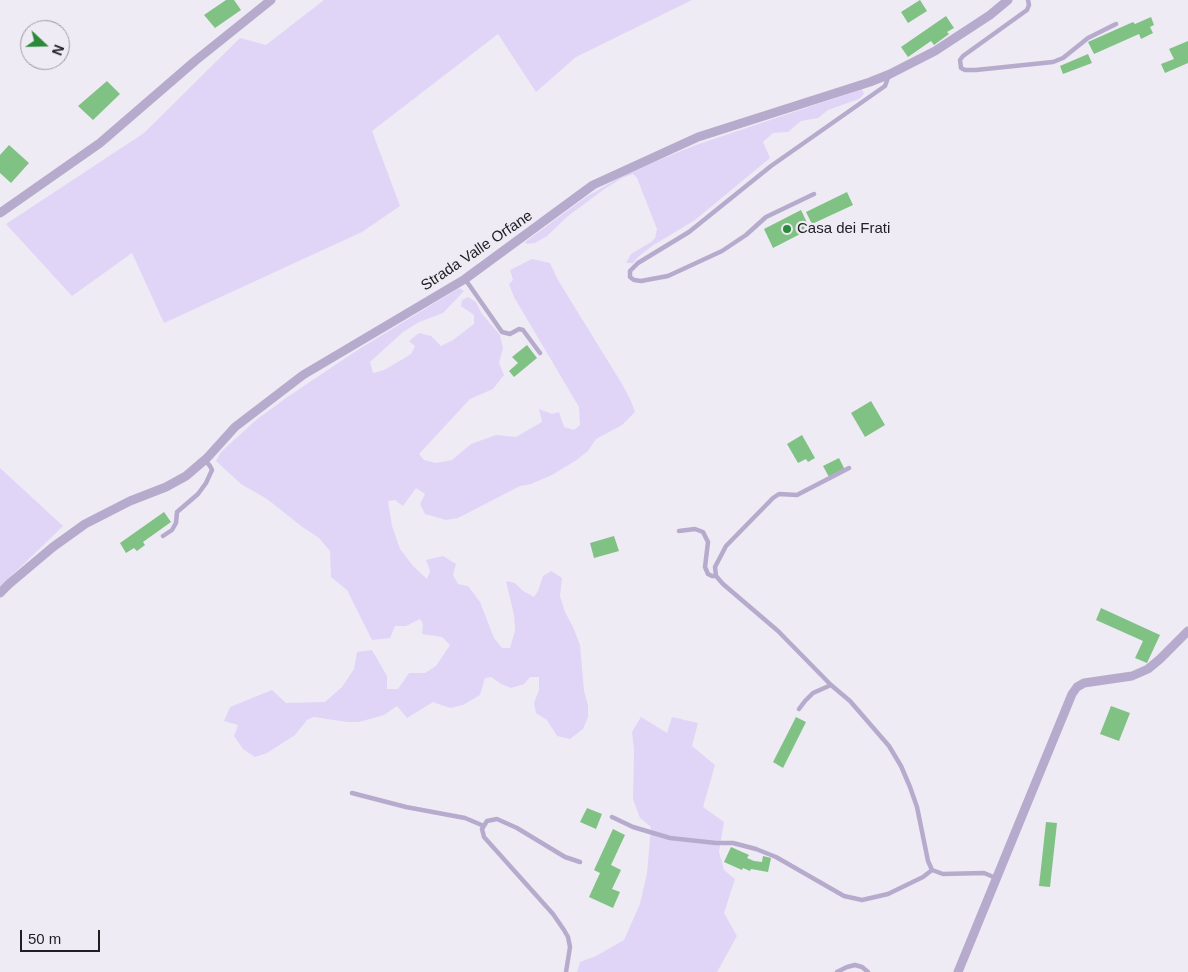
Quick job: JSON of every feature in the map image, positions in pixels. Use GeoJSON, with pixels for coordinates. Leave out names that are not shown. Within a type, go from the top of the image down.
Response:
{"type":"FeatureCollection","features":[{"type":"Feature","properties":{"kind":"street"},"geometry":{"type":"LineString","coordinates":[[0,213],[100,143],[188,67],[271,0]]}},
{"type":"Feature","properties":{"kind":"street","name":"Strada Valle Orfane"},"geometry":{"type":"LineString","coordinates":[[0,593],[8,584],[53,547],[85,524],[186,476],[205,460],[235,427],[303,375],[465,279],[593,185],[698,137],[890,74],[935,51],[990,15],[1008,0]]}},
{"type":"Feature","properties":{"kind":"street"},"geometry":{"type":"LineString","coordinates":[[958,972],[1072,694],[1077,687],[1084,683],[1132,676],[1148,669],[1188,631]]}},
{"type":"Feature","properties":{"kind":"lane"},"geometry":{"type":"LineString","coordinates":[[1028,0],[1030,5],[1027,10],[963,56],[960,60],[961,68],[976,70],[1053,62],[1063,58],[1088,38],[1116,24]]}},
{"type":"Feature","properties":{"kind":"lane"},"geometry":{"type":"LineString","coordinates":[[814,194],[766,217],[746,235],[722,250],[668,276],[641,282],[630,277],[630,271],[638,263],[689,232],[771,166],[885,86],[890,74]]}},
{"type":"Feature","properties":{"kind":"lane"},"geometry":{"type":"LineString","coordinates":[[465,279],[502,332],[510,334],[518,329],[523,330],[540,353]]}},
{"type":"Feature","properties":{"kind":"lane"},"geometry":{"type":"LineString","coordinates":[[163,536],[172,530],[176,523],[177,512],[198,494],[206,483],[212,470],[205,460]]}},
{"type":"Feature","properties":{"kind":"lane"},"geometry":{"type":"LineString","coordinates":[[716,576],[715,567],[726,546],[773,498],[779,494],[797,495],[849,468]]}},
{"type":"Feature","properties":{"kind":"lane"},"geometry":{"type":"LineString","coordinates":[[679,531],[695,528],[703,532],[708,542],[704,567],[708,574],[716,576],[778,631],[831,685],[850,701],[889,746],[901,766],[917,806],[928,862],[932,870],[943,874],[984,873],[996,878]]}},
{"type":"Feature","properties":{"kind":"lane"},"geometry":{"type":"LineString","coordinates":[[799,709],[813,693],[831,685]]}},
{"type":"Feature","properties":{"kind":"lane"},"geometry":{"type":"LineString","coordinates":[[352,793],[406,807],[465,818],[484,826]]}},
{"type":"Feature","properties":{"kind":"lane"},"geometry":{"type":"LineString","coordinates":[[612,817],[633,827],[670,838],[733,843],[756,849],[776,857],[844,896],[862,900],[888,894],[923,877],[932,870]]}},
{"type":"Feature","properties":{"kind":"lane"},"geometry":{"type":"LineString","coordinates":[[566,972],[570,947],[568,937],[484,837],[482,832],[484,826],[492,820],[506,822],[565,857],[580,862]]}},
{"type":"Feature","properties":{"kind":"lane"},"geometry":{"type":"LineString","coordinates":[[836,972],[855,965],[862,967],[868,972]]}},
{"type":"Feature","properties":{"kind":"shaded area"},"geometry":{"type":"Polygon","coordinates":[[[324,0],[692,0],[576,57],[536,92],[498,34],[372,131],[400,206],[362,232],[164,323],[132,253],[72,296],[6,224],[144,133],[240,38],[266,45],[324,0]]]}},
{"type":"Feature","properties":{"kind":"shaded area"},"geometry":{"type":"Polygon","coordinates":[[[862,89],[864,94],[859,99],[828,110],[818,118],[801,121],[788,132],[773,133],[763,142],[770,158],[695,220],[652,246],[633,263],[626,263],[631,254],[655,238],[657,229],[637,178],[633,174],[622,178],[603,190],[568,216],[547,236],[535,243],[527,244],[525,242],[586,197],[629,172],[696,145],[862,89]]]}},
{"type":"Feature","properties":{"kind":"shaded area"},"geometry":{"type":"Polygon","coordinates":[[[532,259],[550,263],[558,280],[622,384],[635,412],[622,425],[596,439],[588,451],[575,461],[552,475],[531,484],[520,486],[458,518],[446,520],[425,514],[420,504],[425,494],[416,488],[403,506],[395,500],[388,501],[392,526],[400,549],[413,566],[427,579],[430,571],[426,560],[443,556],[456,564],[453,575],[458,584],[468,586],[480,602],[494,638],[502,648],[510,648],[515,631],[514,615],[506,581],[515,583],[523,591],[534,597],[543,576],[551,571],[562,578],[560,596],[580,645],[584,691],[588,705],[588,717],[583,729],[570,739],[557,736],[547,720],[536,713],[534,703],[539,690],[539,677],[530,677],[524,684],[511,688],[491,677],[485,678],[480,695],[463,705],[450,708],[433,702],[407,718],[397,706],[384,715],[359,722],[314,717],[307,720],[295,735],[267,753],[255,757],[243,749],[234,736],[238,725],[224,721],[230,707],[272,690],[286,703],[325,702],[342,687],[354,669],[357,652],[372,650],[387,676],[387,689],[398,689],[409,673],[425,673],[436,666],[450,645],[442,637],[422,634],[423,624],[420,619],[406,626],[395,626],[390,638],[372,640],[347,590],[331,577],[330,551],[319,538],[267,499],[241,484],[216,461],[221,452],[256,420],[286,398],[356,351],[459,288],[464,291],[443,313],[419,322],[403,332],[370,362],[373,373],[384,370],[403,359],[411,354],[415,346],[409,341],[419,333],[431,336],[441,346],[453,340],[474,324],[474,315],[461,306],[462,300],[468,297],[476,302],[482,314],[500,335],[503,348],[499,363],[504,375],[493,389],[470,399],[419,454],[424,460],[436,463],[452,460],[471,444],[496,435],[516,437],[542,422],[539,409],[552,414],[559,412],[564,427],[574,430],[580,425],[579,407],[514,297],[509,284],[513,280],[510,270],[532,259]]]}},
{"type":"Feature","properties":{"kind":"shaded area"},"geometry":{"type":"Polygon","coordinates":[[[0,468],[63,526],[0,587],[0,468]]]}},
{"type":"Feature","properties":{"kind":"shaded area"},"geometry":{"type":"Polygon","coordinates":[[[641,717],[667,733],[672,717],[698,723],[692,746],[715,765],[703,807],[724,822],[719,852],[724,870],[735,879],[724,913],[737,936],[717,972],[577,972],[580,962],[596,956],[624,940],[640,904],[647,873],[651,827],[640,818],[633,799],[634,750],[632,732],[641,717]]]}},
{"type":"Feature","properties":{"kind":"building"},"geometry":{"type":"Polygon","coordinates":[[[226,0],[234,0],[241,10],[215,28],[204,15],[226,0]]]}},
{"type":"Feature","properties":{"kind":"building"},"geometry":{"type":"Polygon","coordinates":[[[920,0],[927,11],[908,23],[901,12],[920,0]]]}},
{"type":"Feature","properties":{"kind":"building"},"geometry":{"type":"Polygon","coordinates":[[[946,16],[954,28],[947,32],[949,34],[934,45],[931,41],[908,57],[901,47],[946,16]]]}},
{"type":"Feature","properties":{"kind":"building"},"geometry":{"type":"Polygon","coordinates":[[[1151,17],[1154,25],[1150,27],[1153,33],[1141,39],[1139,34],[1094,54],[1088,42],[1133,22],[1135,24],[1151,17]]]}},
{"type":"Feature","properties":{"kind":"building"},"geometry":{"type":"Polygon","coordinates":[[[1188,41],[1188,63],[1165,73],[1161,64],[1174,59],[1169,49],[1188,41]]]}},
{"type":"Feature","properties":{"kind":"building"},"geometry":{"type":"Polygon","coordinates":[[[1088,54],[1092,63],[1063,74],[1060,66],[1088,54]]]}},
{"type":"Feature","properties":{"kind":"building"},"geometry":{"type":"Polygon","coordinates":[[[107,81],[120,94],[93,120],[78,106],[107,81]]]}},
{"type":"Feature","properties":{"kind":"building"},"geometry":{"type":"Polygon","coordinates":[[[9,145],[29,163],[11,183],[0,173],[0,155],[9,145]]]}},
{"type":"Feature","properties":{"kind":"building"},"geometry":{"type":"Polygon","coordinates":[[[847,192],[853,205],[812,224],[806,212],[847,192]]]}},
{"type":"Feature","properties":{"kind":"building","name":"Casa dei Frati"},"geometry":{"type":"Polygon","coordinates":[[[801,210],[810,229],[773,248],[764,229],[801,210]]]}},
{"type":"Feature","properties":{"kind":"building"},"geometry":{"type":"Polygon","coordinates":[[[527,345],[537,358],[514,377],[509,371],[518,363],[512,357],[527,345]]]}},
{"type":"Feature","properties":{"kind":"building"},"geometry":{"type":"Polygon","coordinates":[[[871,401],[885,425],[865,437],[851,413],[871,401]]]}},
{"type":"Feature","properties":{"kind":"building"},"geometry":{"type":"Polygon","coordinates":[[[802,435],[815,458],[808,462],[806,459],[798,463],[787,444],[802,435]]]}},
{"type":"Feature","properties":{"kind":"building"},"geometry":{"type":"Polygon","coordinates":[[[839,458],[845,470],[829,477],[823,466],[839,458]]]}},
{"type":"Feature","properties":{"kind":"building"},"geometry":{"type":"Polygon","coordinates":[[[164,512],[171,522],[143,542],[145,545],[137,551],[134,548],[126,553],[120,543],[164,512]]]}},
{"type":"Feature","properties":{"kind":"building"},"geometry":{"type":"Polygon","coordinates":[[[614,536],[619,551],[594,558],[590,543],[614,536]]]}},
{"type":"Feature","properties":{"kind":"building"},"geometry":{"type":"Polygon","coordinates":[[[1101,608],[1160,635],[1147,663],[1135,658],[1143,641],[1096,620],[1101,608]]]}},
{"type":"Feature","properties":{"kind":"building"},"geometry":{"type":"Polygon","coordinates":[[[1111,706],[1130,713],[1119,741],[1100,734],[1111,706]]]}},
{"type":"Feature","properties":{"kind":"building"},"geometry":{"type":"Polygon","coordinates":[[[796,717],[806,722],[783,768],[773,762],[796,717]]]}},
{"type":"Feature","properties":{"kind":"building"},"geometry":{"type":"Polygon","coordinates":[[[587,808],[602,814],[596,829],[580,822],[587,808]]]}},
{"type":"Feature","properties":{"kind":"building"},"geometry":{"type":"Polygon","coordinates":[[[1046,822],[1057,823],[1050,887],[1039,886],[1046,822]]]}},
{"type":"Feature","properties":{"kind":"building"},"geometry":{"type":"Polygon","coordinates":[[[613,829],[625,835],[611,865],[621,870],[612,889],[620,892],[613,908],[589,897],[600,873],[594,870],[613,829]]]}},
{"type":"Feature","properties":{"kind":"building"},"geometry":{"type":"Polygon","coordinates":[[[731,847],[749,855],[747,858],[754,861],[762,862],[763,856],[771,858],[768,872],[751,869],[750,871],[743,868],[742,870],[724,862],[731,847]]]}},
{"type":"Feature","properties":{"kind":"place","name":"Casa dei Frati"},"geometry":{"type":"Point","coordinates":[787,229]}}]}
